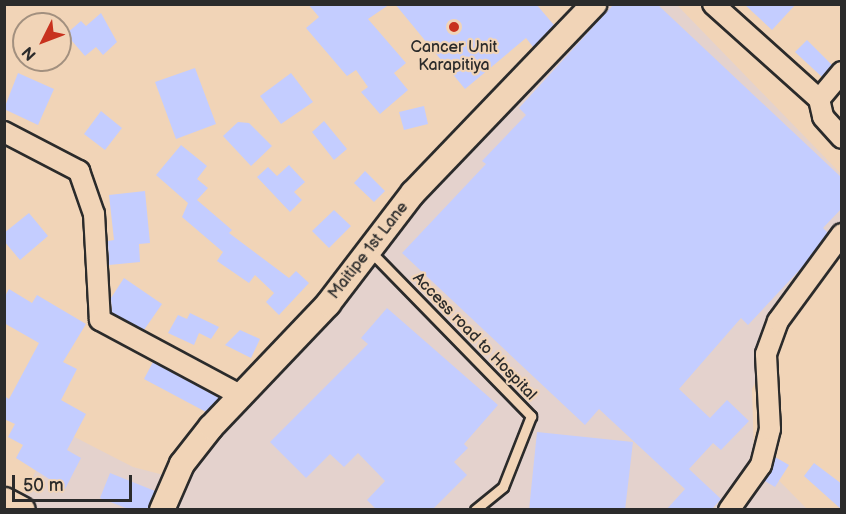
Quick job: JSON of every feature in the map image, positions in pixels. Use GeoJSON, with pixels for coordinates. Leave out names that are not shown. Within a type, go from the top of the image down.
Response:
{"type":"FeatureCollection","features":[{"type":"Feature","properties":{"kind":"main road"},"geometry":{"type":"LineString","coordinates":[[4,501],[21,510]]}},
{"type":"Feature","properties":{"kind":"street","name":"Maitipe 1st Lane"},"geometry":{"type":"LineString","coordinates":[[162,510],[182,464],[328,304],[413,193],[594,4]]}},
{"type":"Feature","properties":{"kind":"street"},"geometry":{"type":"LineString","coordinates":[[713,4],[819,99],[823,117],[842,138]]}},
{"type":"Feature","properties":{"kind":"street"},"geometry":{"type":"LineString","coordinates":[[819,99],[842,72]]}},
{"type":"Feature","properties":{"kind":"street"},"geometry":{"type":"LineString","coordinates":[[4,132],[79,171],[94,214],[100,320],[242,396]]}},
{"type":"Feature","properties":{"kind":"street"},"geometry":{"type":"LineString","coordinates":[[729,510],[761,465],[770,429],[766,354],[778,321],[842,234]]}},
{"type":"Feature","properties":{"kind":"lane","name":"Access road to Hospital"},"geometry":{"type":"LineString","coordinates":[[368,250],[531,416],[503,487],[475,510]]}},
{"type":"Feature","properties":{"kind":"shaded area"},"geometry":{"type":"Polygon","coordinates":[[[594,5],[677,5],[841,174],[841,248],[789,316],[752,389],[754,455],[807,509],[7,510],[18,507],[57,428],[133,467],[175,478],[594,5]]]}},
{"type":"Feature","properties":{"kind":"building"},"geometry":{"type":"Polygon","coordinates":[[[308,4],[390,4],[368,19],[406,63],[394,73],[408,90],[380,114],[361,92],[368,87],[356,70],[347,76],[306,28],[319,17],[308,4]]]}},
{"type":"Feature","properties":{"kind":"building","name":"Cancer Unit Karapitiya"},"geometry":{"type":"Polygon","coordinates":[[[395,4],[536,4],[554,25],[533,47],[526,38],[465,89],[395,4]]]}},
{"type":"Feature","properties":{"kind":"building"},"geometry":{"type":"Polygon","coordinates":[[[614,4],[657,4],[842,178],[842,208],[823,228],[828,233],[805,264],[748,325],[741,318],[679,389],[710,418],[727,400],[749,421],[721,450],[713,443],[689,469],[721,499],[711,510],[666,510],[685,489],[599,409],[585,425],[402,253],[486,164],[482,161],[526,115],[519,108],[614,4]]]}},
{"type":"Feature","properties":{"kind":"building"},"geometry":{"type":"Polygon","coordinates":[[[744,4],[796,4],[772,30],[744,4]]]}},
{"type":"Feature","properties":{"kind":"building"},"geometry":{"type":"Polygon","coordinates":[[[101,13],[117,42],[103,55],[96,47],[85,56],[72,41],[72,29],[81,21],[86,26],[101,13]]]}},
{"type":"Feature","properties":{"kind":"building"},"geometry":{"type":"Polygon","coordinates":[[[807,40],[832,65],[822,77],[795,52],[807,40]]]}},
{"type":"Feature","properties":{"kind":"building"},"geometry":{"type":"Polygon","coordinates":[[[195,68],[216,124],[176,139],[155,82],[195,68]]]}},
{"type":"Feature","properties":{"kind":"building"},"geometry":{"type":"Polygon","coordinates":[[[18,73],[54,89],[38,125],[4,109],[18,73]]]}},
{"type":"Feature","properties":{"kind":"building"},"geometry":{"type":"Polygon","coordinates":[[[291,73],[313,102],[281,124],[260,96],[291,73]]]}},
{"type":"Feature","properties":{"kind":"building"},"geometry":{"type":"Polygon","coordinates":[[[424,106],[428,124],[404,130],[399,112],[424,106]]]}},
{"type":"Feature","properties":{"kind":"building"},"geometry":{"type":"Polygon","coordinates":[[[101,111],[122,128],[105,150],[84,134],[101,111]]]}},
{"type":"Feature","properties":{"kind":"building"},"geometry":{"type":"Polygon","coordinates":[[[324,121],[347,149],[334,160],[312,132],[324,121]]]}},
{"type":"Feature","properties":{"kind":"building"},"geometry":{"type":"Polygon","coordinates":[[[238,122],[249,123],[272,146],[251,166],[223,136],[238,122]]]}},
{"type":"Feature","properties":{"kind":"building"},"geometry":{"type":"Polygon","coordinates":[[[181,145],[207,166],[197,179],[208,188],[197,200],[232,230],[229,233],[289,278],[296,271],[309,283],[279,315],[266,302],[274,293],[255,275],[249,283],[217,261],[223,252],[182,217],[188,203],[156,175],[181,145]]]}},
{"type":"Feature","properties":{"kind":"building"},"geometry":{"type":"Polygon","coordinates":[[[289,165],[305,182],[294,192],[302,200],[290,212],[257,177],[268,167],[277,176],[289,165]]]}},
{"type":"Feature","properties":{"kind":"building"},"geometry":{"type":"Polygon","coordinates":[[[365,171],[385,191],[374,202],[354,183],[365,171]]]}},
{"type":"Feature","properties":{"kind":"building"},"geometry":{"type":"Polygon","coordinates":[[[145,191],[150,243],[139,244],[140,262],[109,265],[108,241],[114,240],[109,195],[145,191]]]}},
{"type":"Feature","properties":{"kind":"building"},"geometry":{"type":"Polygon","coordinates":[[[334,210],[351,226],[329,248],[312,231],[334,210]]]}},
{"type":"Feature","properties":{"kind":"building"},"geometry":{"type":"Polygon","coordinates":[[[29,213],[48,236],[20,260],[4,241],[4,233],[29,213]]]}},
{"type":"Feature","properties":{"kind":"building"},"geometry":{"type":"Polygon","coordinates":[[[124,278],[162,304],[144,330],[112,313],[111,298],[124,278]]]}},
{"type":"Feature","properties":{"kind":"building"},"geometry":{"type":"Polygon","coordinates":[[[9,289],[32,303],[37,295],[86,324],[63,362],[77,369],[61,400],[86,414],[67,450],[81,458],[65,489],[16,458],[23,445],[8,437],[15,424],[4,419],[4,396],[9,399],[39,343],[4,323],[4,298],[9,289]]]}},
{"type":"Feature","properties":{"kind":"building"},"geometry":{"type":"Polygon","coordinates":[[[387,308],[498,405],[464,444],[468,448],[454,462],[467,475],[432,510],[377,510],[367,500],[385,481],[358,453],[344,467],[330,454],[306,478],[270,442],[368,344],[361,338],[387,308]]]}},
{"type":"Feature","properties":{"kind":"building"},"geometry":{"type":"Polygon","coordinates":[[[190,313],[219,327],[211,339],[199,333],[194,345],[168,333],[178,315],[187,319],[190,313]]]}},
{"type":"Feature","properties":{"kind":"building"},"geometry":{"type":"Polygon","coordinates":[[[240,330],[260,339],[251,358],[225,345],[240,330]]]}},
{"type":"Feature","properties":{"kind":"building"},"geometry":{"type":"Polygon","coordinates":[[[153,362],[219,398],[206,412],[144,379],[153,362]]]}},
{"type":"Feature","properties":{"kind":"building"},"geometry":{"type":"Polygon","coordinates":[[[537,432],[633,442],[625,510],[529,510],[537,432]]]}},
{"type":"Feature","properties":{"kind":"building"},"geometry":{"type":"Polygon","coordinates":[[[775,457],[789,465],[775,487],[765,481],[775,457]]]}},
{"type":"Feature","properties":{"kind":"building"},"geometry":{"type":"Polygon","coordinates":[[[814,463],[842,484],[842,510],[804,476],[814,463]]]}},
{"type":"Feature","properties":{"kind":"building"},"geometry":{"type":"Polygon","coordinates":[[[110,473],[155,491],[148,510],[131,510],[100,498],[110,473]]]}},
{"type":"Feature","properties":{"kind":"place","name":"Cancer Unit Karapitiya"},"geometry":{"type":"Point","coordinates":[454,27]}}]}
